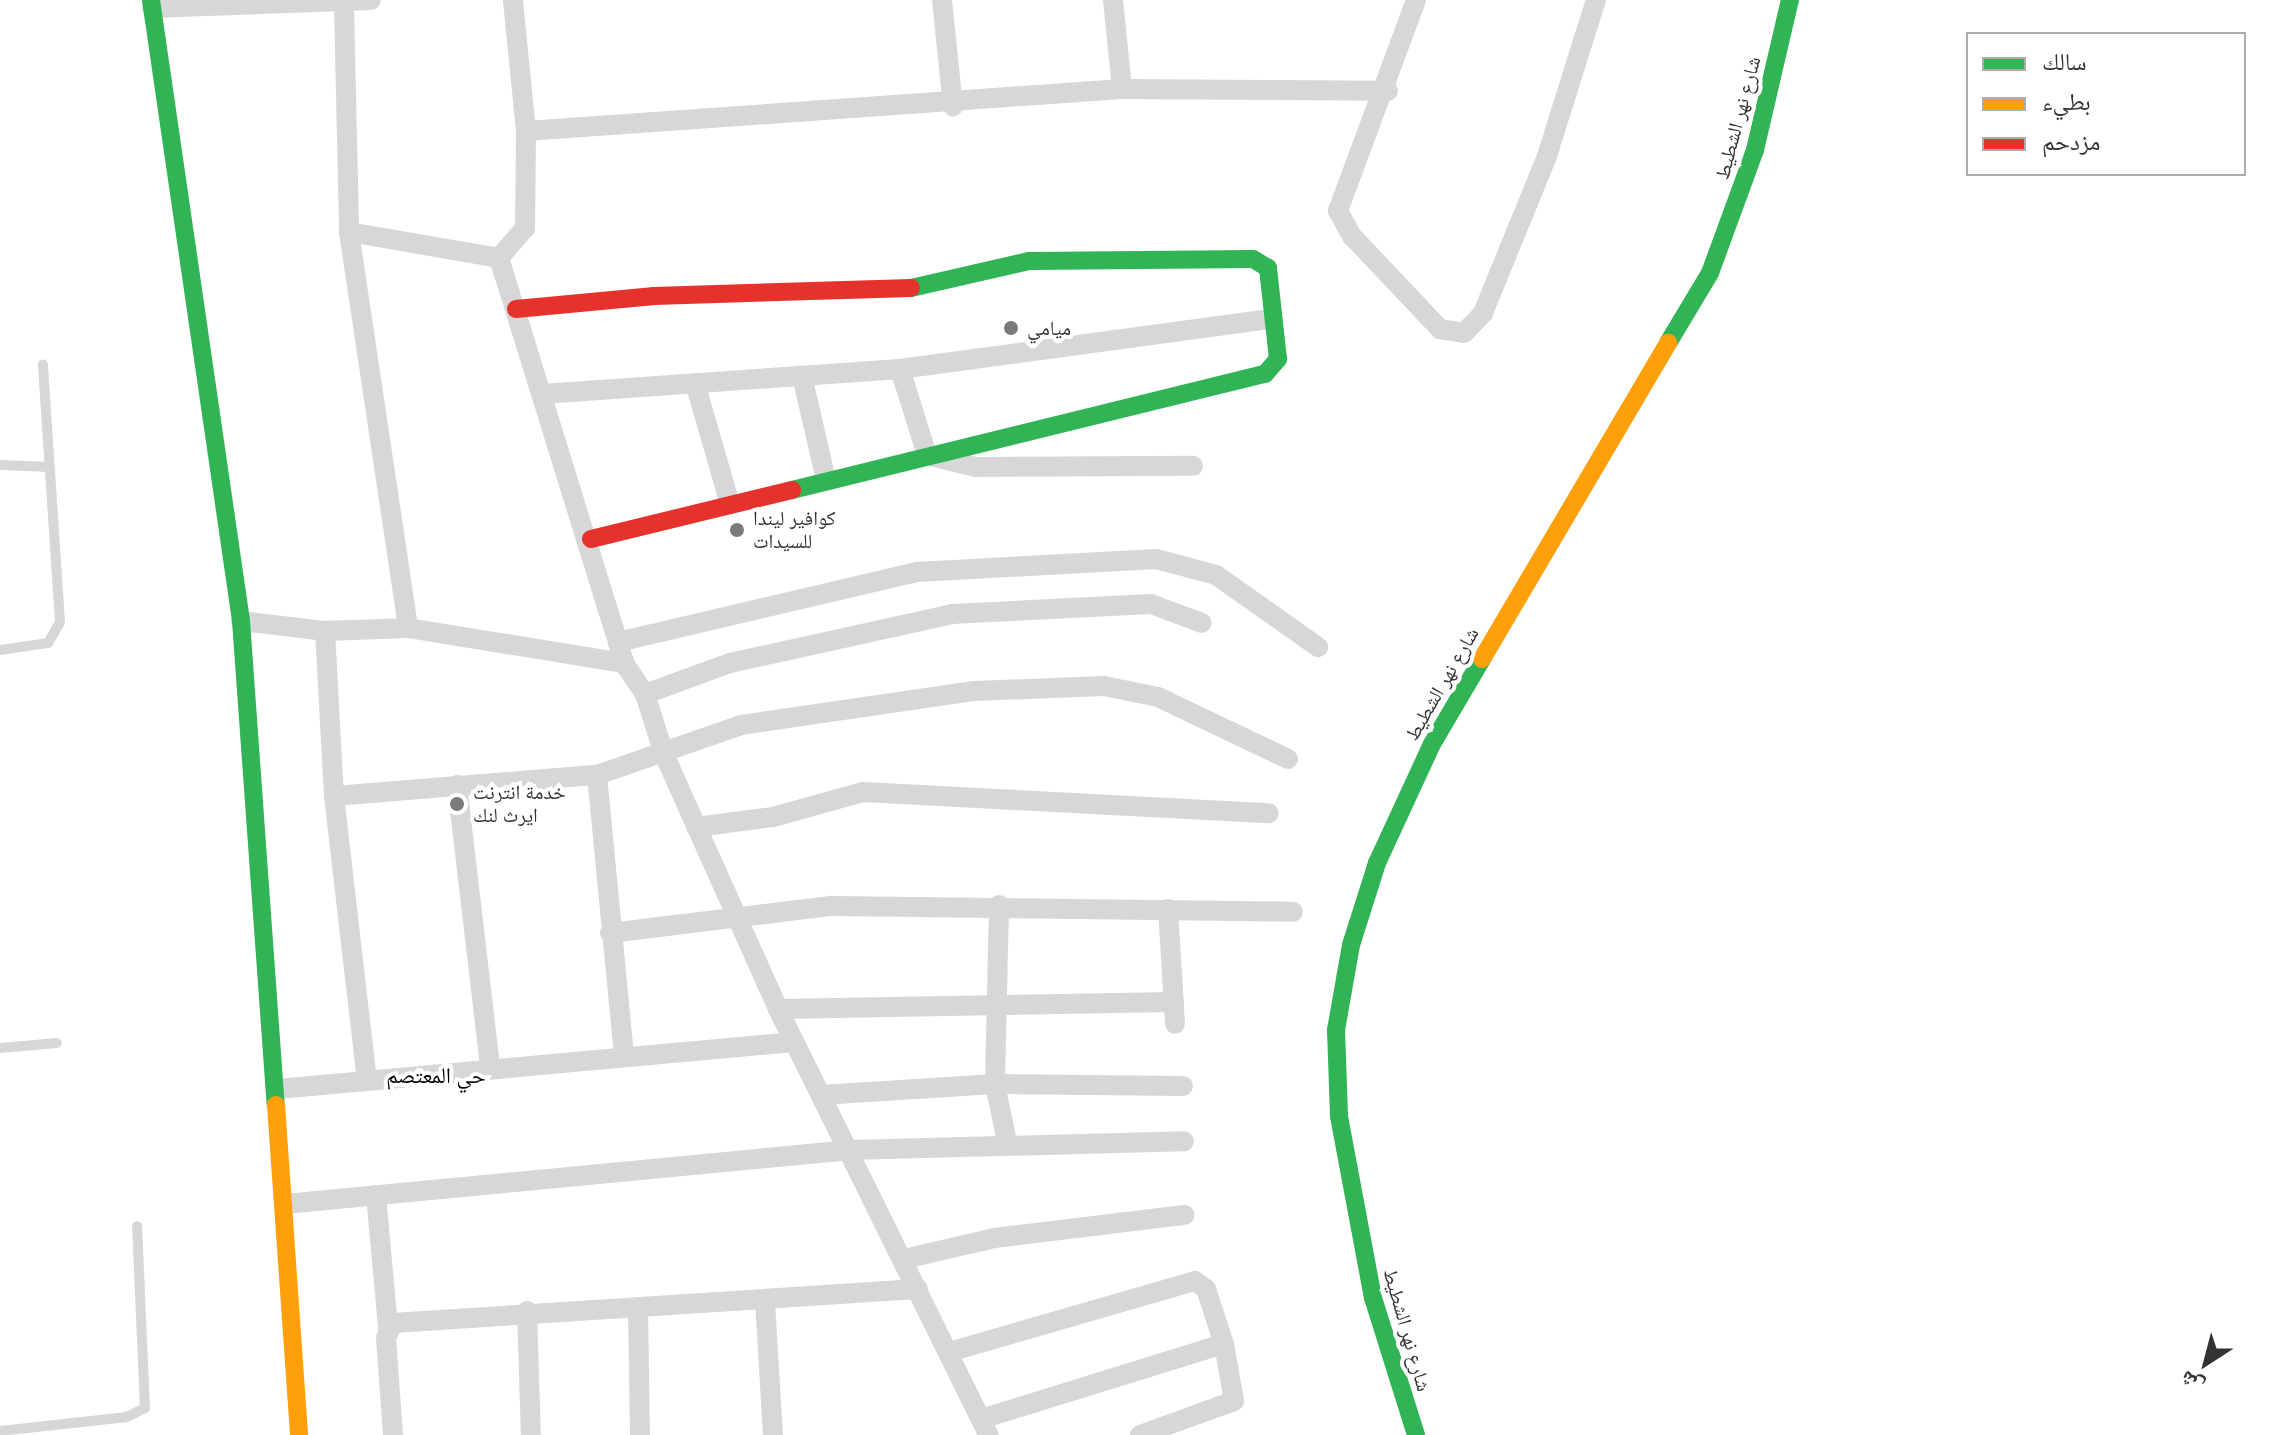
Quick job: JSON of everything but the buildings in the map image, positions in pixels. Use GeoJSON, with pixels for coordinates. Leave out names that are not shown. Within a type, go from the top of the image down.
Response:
{"type":"FeatureCollection","features":[{"type":"Feature","properties":{"kind":"street"},"geometry":{"type":"LineString","coordinates":[[299,1435],[278,1089],[241,621],[151,4],[344,5],[371,0]]}},
{"type":"Feature","properties":{"kind":"street"},"geometry":{"type":"LineString","coordinates":[[499,258],[525,228],[526,131],[513,0]]}},
{"type":"Feature","properties":{"kind":"street"},"geometry":{"type":"LineString","coordinates":[[942,0],[953,106]]}},
{"type":"Feature","properties":{"kind":"street"},"geometry":{"type":"LineString","coordinates":[[1113,0],[1122,89]]}},
{"type":"Feature","properties":{"kind":"street"},"geometry":{"type":"LineString","coordinates":[[1416,0],[1388,91],[1338,211],[1352,236],[1440,329],[1464,333],[1483,313],[1547,156],[1596,0]]}},
{"type":"Feature","properties":{"kind":"street","name":"شارع نهر الشطيط"},"geometry":{"type":"LineString","coordinates":[[1416,1435],[1373,1298],[1339,1116],[1336,1030],[1354,931],[1432,744],[1710,273],[1755,150],[1790,0]]}},
{"type":"Feature","properties":{"kind":"street"},"geometry":{"type":"LineString","coordinates":[[344,5],[349,232],[408,628]]}},
{"type":"Feature","properties":{"kind":"street"},"geometry":{"type":"LineString","coordinates":[[526,131],[953,106],[1122,89],[1388,91]]}},
{"type":"Feature","properties":{"kind":"street"},"geometry":{"type":"LineString","coordinates":[[349,232],[499,258]]}},
{"type":"Feature","properties":{"kind":"street"},"geometry":{"type":"LineString","coordinates":[[499,258],[591,539],[624,663],[645,694],[664,754],[778,1009],[985,1427],[1224,1344]]}},
{"type":"Feature","properties":{"kind":"street"},"geometry":{"type":"LineString","coordinates":[[516,309],[654,296],[858,295],[956,282],[1029,261],[1253,259],[1268,268],[1271,319],[1278,359],[1265,374],[591,539]]}},
{"type":"Feature","properties":{"kind":"street"},"geometry":{"type":"LineString","coordinates":[[542,394],[900,369],[1271,319]]}},
{"type":"Feature","properties":{"kind":"street"},"geometry":{"type":"LineString","coordinates":[[900,369],[927,455]]}},
{"type":"Feature","properties":{"kind":"street"},"geometry":{"type":"LineString","coordinates":[[802,376],[826,480]]}},
{"type":"Feature","properties":{"kind":"street"},"geometry":{"type":"LineString","coordinates":[[695,383],[730,504]]}},
{"type":"Feature","properties":{"kind":"street"},"geometry":{"type":"LineString","coordinates":[[927,455],[976,467],[1193,466]]}},
{"type":"Feature","properties":{"kind":"street"},"geometry":{"type":"LineString","coordinates":[[618,642],[917,572],[1156,559],[1216,575],[1318,647]]}},
{"type":"Feature","properties":{"kind":"street"},"geometry":{"type":"LineString","coordinates":[[645,694],[730,663],[952,614],[1151,604],[1202,623]]}},
{"type":"Feature","properties":{"kind":"street"},"geometry":{"type":"LineString","coordinates":[[241,621],[325,631],[408,628],[624,663]]}},
{"type":"Feature","properties":{"kind":"street"},"geometry":{"type":"LineString","coordinates":[[325,631],[334,796],[367,1080]]}},
{"type":"Feature","properties":{"kind":"street"},"geometry":{"type":"LineString","coordinates":[[334,796],[597,775],[741,725],[888,699],[1104,686],[1158,697],[1288,759]]}},
{"type":"Feature","properties":{"kind":"street"},"geometry":{"type":"LineString","coordinates":[[597,775],[624,1055]]}},
{"type":"Feature","properties":{"kind":"street"},"geometry":{"type":"LineString","coordinates":[[457,785],[490,1068]]}},
{"type":"Feature","properties":{"kind":"street"},"geometry":{"type":"LineString","coordinates":[[696,827],[773,817],[863,792],[1268,813]]}},
{"type":"Feature","properties":{"kind":"street"},"geometry":{"type":"LineString","coordinates":[[610,933],[831,906],[999,905],[1293,912]]}},
{"type":"Feature","properties":{"kind":"street"},"geometry":{"type":"LineString","coordinates":[[999,905],[995,1084],[1007,1142]]}},
{"type":"Feature","properties":{"kind":"street"},"geometry":{"type":"LineString","coordinates":[[1168,909],[1175,1024]]}},
{"type":"Feature","properties":{"kind":"street"},"geometry":{"type":"LineString","coordinates":[[778,1009],[1174,1002]]}},
{"type":"Feature","properties":{"kind":"street"},"geometry":{"type":"LineString","coordinates":[[278,1089],[624,1055],[794,1042]]}},
{"type":"Feature","properties":{"kind":"street"},"geometry":{"type":"LineString","coordinates":[[821,1095],[995,1084],[1183,1086]]}},
{"type":"Feature","properties":{"kind":"street"},"geometry":{"type":"LineString","coordinates":[[285,1204],[850,1150],[1007,1142],[1184,1141]]}},
{"type":"Feature","properties":{"kind":"street"},"geometry":{"type":"LineString","coordinates":[[376,1195],[388,1327],[393,1435]]}},
{"type":"Feature","properties":{"kind":"street"},"geometry":{"type":"LineString","coordinates":[[904,1259],[994,1238],[1185,1215]]}},
{"type":"Feature","properties":{"kind":"street"},"geometry":{"type":"LineString","coordinates":[[949,1352],[1195,1281],[1206,1289],[1224,1344],[1231,1406],[1140,1435]]}},
{"type":"Feature","properties":{"kind":"street"},"geometry":{"type":"LineString","coordinates":[[388,1327],[527,1311],[765,1301],[918,1289]]}},
{"type":"Feature","properties":{"kind":"street"},"geometry":{"type":"LineString","coordinates":[[765,1301],[773,1435]]}},
{"type":"Feature","properties":{"kind":"street"},"geometry":{"type":"LineString","coordinates":[[638,1308],[640,1435]]}},
{"type":"Feature","properties":{"kind":"street"},"geometry":{"type":"LineString","coordinates":[[527,1311],[531,1435]]}},
{"type":"Feature","properties":{"kind":"lane"},"geometry":{"type":"LineString","coordinates":[[0,650],[36,646],[57,634],[43,365]]}},
{"type":"Feature","properties":{"kind":"lane"},"geometry":{"type":"LineString","coordinates":[[0,465],[49,467]]}},
{"type":"Feature","properties":{"kind":"lane"},"geometry":{"type":"LineString","coordinates":[[0,1048],[57,1043]]}},
{"type":"Feature","properties":{"kind":"lane"},"geometry":{"type":"LineString","coordinates":[[0,1431],[127,1417],[145,1408],[137,1226]]}},
{"type":"Feature","properties":{"kind":"traffic: fast"},"geometry":{"type":"LineString","coordinates":[[151,0],[241,621],[276,1105]]}},
{"type":"Feature","properties":{"kind":"traffic: fast"},"geometry":{"type":"LineString","coordinates":[[1668,343],[1710,273],[1755,150],[1790,0]]}},
{"type":"Feature","properties":{"kind":"traffic: fast"},"geometry":{"type":"LineString","coordinates":[[792,490],[1265,374],[1278,359],[1268,268],[1253,259],[1029,261],[911,288]]}},
{"type":"Feature","properties":{"kind":"traffic: fast"},"geometry":{"type":"LineString","coordinates":[[1416,1435],[1373,1298],[1339,1116],[1336,1030],[1351,945],[1377,863],[1432,744],[1482,659]]}},
{"type":"Feature","properties":{"kind":"traffic: slow"},"geometry":{"type":"LineString","coordinates":[[1482,659],[1668,343]]}},
{"type":"Feature","properties":{"kind":"traffic: slow"},"geometry":{"type":"LineString","coordinates":[[276,1105],[299,1435]]}},
{"type":"Feature","properties":{"kind":"traffic: jam"},"geometry":{"type":"LineString","coordinates":[[516,309],[654,296],[911,288]]}},
{"type":"Feature","properties":{"kind":"traffic: jam"},"geometry":{"type":"LineString","coordinates":[[591,539],[792,490]]}},
{"type":"Feature","properties":{"kind":"place","name":"ميامي"},"geometry":{"type":"Point","coordinates":[1011,328]}},
{"type":"Feature","properties":{"kind":"place","name":"كوافير ليندا للسيدات"},"geometry":{"type":"Point","coordinates":[737,530]}},
{"type":"Feature","properties":{"kind":"place","name":"خدمة انترنت ايرث لنك"},"geometry":{"type":"Point","coordinates":[457,804]}},
{"type":"Feature","properties":{"kind":"district","name":"حي المعتصم"},"geometry":{"type":"Point","coordinates":[436,1076]}}]}
